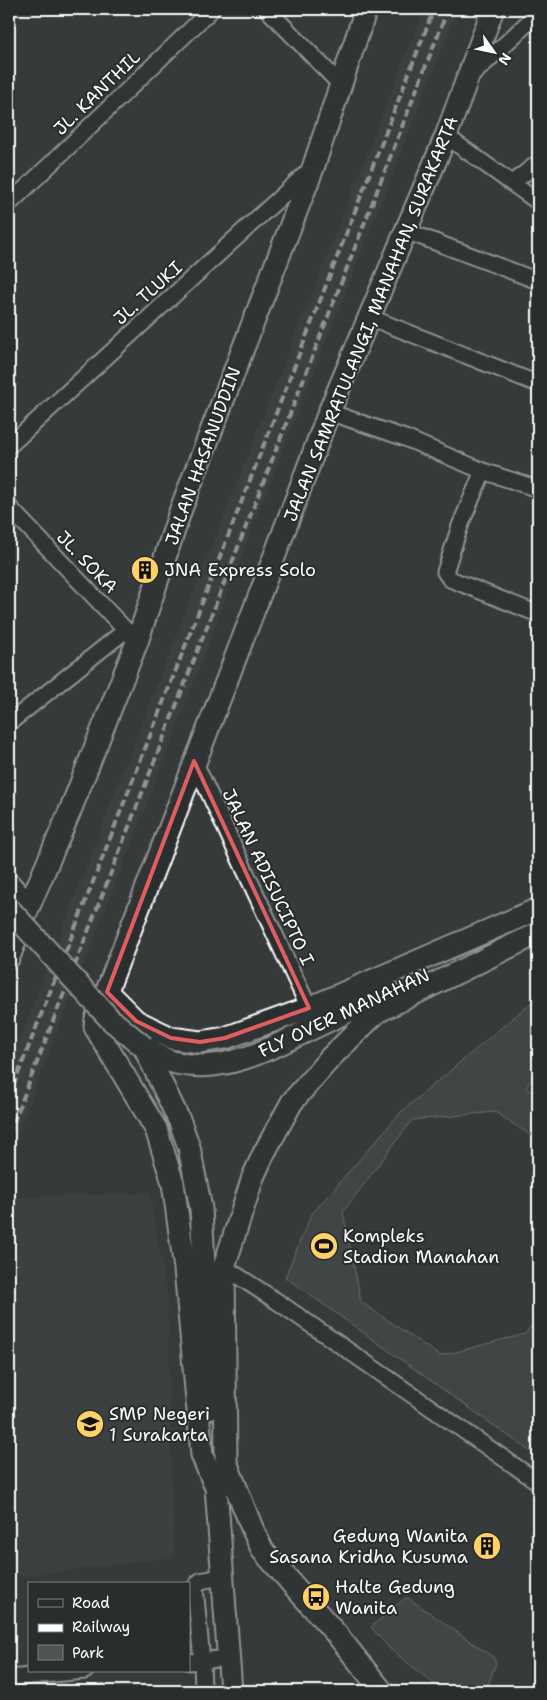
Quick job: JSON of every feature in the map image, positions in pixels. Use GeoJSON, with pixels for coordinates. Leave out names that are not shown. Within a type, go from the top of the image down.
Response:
{"type":"FeatureCollection","features":[{"type":"Feature","properties":{"kind":"main road","name":"JALAN HASANUDDIN"},"geometry":{"type":"LineString","coordinates":[[11,945],[19,908],[70,811],[132,636],[313,168],[366,9]]}},
{"type":"Feature","properties":{"kind":"main road","name":"JALAN SAMRATULANGI, MANAHAN, SURAKARTA"},"geometry":{"type":"LineString","coordinates":[[216,1488],[202,1455],[185,1269],[172,1183],[156,1129],[96,1026],[96,1018],[194,761],[268,576],[329,412],[446,136],[493,9]]}},
{"type":"Feature","properties":{"kind":"main road","name":"FLY OVER MANAHAN"},"geometry":{"type":"LineString","coordinates":[[9,884],[19,908],[112,1020],[160,1058],[182,1065],[206,1066],[252,1055],[370,1002],[538,921]]}},
{"type":"Feature","properties":{"kind":"main road"},"geometry":{"type":"LineString","coordinates":[[107,992],[136,1021],[170,1038],[200,1042],[225,1038],[309,1008],[538,909]]}},
{"type":"Feature","properties":{"kind":"main road"},"geometry":{"type":"LineString","coordinates":[[382,1691],[338,1636],[264,1551],[252,1528],[226,1462],[224,1267],[253,1177],[275,1130],[292,1102],[331,1057],[377,1012],[538,933]]}},
{"type":"Feature","properties":{"kind":"main road","name":"FLY OVER MANAHAN"},"geometry":{"type":"LineString","coordinates":[[144,1047],[180,1122],[189,1147],[201,1209],[216,1488],[231,1691]]}},
{"type":"Feature","properties":{"kind":"street","name":"JL. KANTHIL"},"geometry":{"type":"LineString","coordinates":[[9,204],[212,9]]}},
{"type":"Feature","properties":{"kind":"street"},"geometry":{"type":"LineString","coordinates":[[267,9],[341,85]]}},
{"type":"Feature","properties":{"kind":"street"},"geometry":{"type":"LineString","coordinates":[[466,82],[538,13]]}},
{"type":"Feature","properties":{"kind":"street"},"geometry":{"type":"LineString","coordinates":[[446,136],[538,202]]}},
{"type":"Feature","properties":{"kind":"street"},"geometry":{"type":"LineString","coordinates":[[512,183],[538,163]]}},
{"type":"Feature","properties":{"kind":"street","name":"JL. TLUKI"},"geometry":{"type":"LineString","coordinates":[[9,446],[313,168]]}},
{"type":"Feature","properties":{"kind":"street"},"geometry":{"type":"LineString","coordinates":[[406,231],[538,281]]}},
{"type":"Feature","properties":{"kind":"street"},"geometry":{"type":"LineString","coordinates":[[379,321],[538,384]]}},
{"type":"Feature","properties":{"kind":"street"},"geometry":{"type":"LineString","coordinates":[[329,412],[405,438],[483,471],[538,489]]}},
{"type":"Feature","properties":{"kind":"street"},"geometry":{"type":"LineString","coordinates":[[483,471],[460,526],[444,572],[450,579],[538,614]]}},
{"type":"Feature","properties":{"kind":"street","name":"JL. SOKA"},"geometry":{"type":"LineString","coordinates":[[9,507],[132,636]]}},
{"type":"Feature","properties":{"kind":"street"},"geometry":{"type":"LineString","coordinates":[[9,723],[132,636]]}},
{"type":"Feature","properties":{"kind":"street","name":"JALAN ADISUCIPTO I"},"geometry":{"type":"LineString","coordinates":[[194,761],[309,1008]]}},
{"type":"Feature","properties":{"kind":"street"},"geometry":{"type":"LineString","coordinates":[[224,1267],[538,1482]]}},
{"type":"Feature","properties":{"kind":"street"},"geometry":{"type":"LineString","coordinates":[[203,1691],[195,1661],[195,1587],[200,1581],[222,1577]]}},
{"type":"Feature","properties":{"kind":"street"},"geometry":{"type":"LineString","coordinates":[[195,1661],[229,1658]]}},
{"type":"Feature","properties":{"kind":"street"},"geometry":{"type":"LineString","coordinates":[[9,1678],[74,1672]]}},
{"type":"Feature","properties":{"kind":"highlighted area"},"geometry":{"type":"Polygon","coordinates":[[[194,761],[248,874],[309,1008],[225,1038],[200,1042],[171,1038],[136,1021],[107,992],[194,761]]]}},
{"type":"Feature","properties":{"kind":"shaded area"},"geometry":{"type":"Polygon","coordinates":[[[424,9],[458,9],[255,521],[162,766],[9,1155],[9,1066],[129,755],[424,9]]]}},
{"type":"Feature","properties":{"kind":"shaded area","name":"SMP Negeri 1 Surakarta"},"geometry":{"type":"Polygon","coordinates":[[[150,1193],[167,1291],[174,1557],[9,1578],[9,1216],[16,1197],[150,1193]]]}},
{"type":"Feature","properties":{"kind":"green space","name":"Kompleks Stadion Manahan"},"geometry":{"type":"Polygon","coordinates":[[[538,997],[538,1069],[526,1088],[538,1096],[538,1140],[495,1112],[412,1120],[343,1212],[361,1302],[440,1356],[525,1334],[538,1316],[538,1457],[285,1277],[311,1215],[401,1112],[538,997]]]}},
{"type":"Feature","properties":{"kind":"green space"},"geometry":{"type":"Polygon","coordinates":[[[408,1598],[493,1657],[496,1663],[486,1691],[443,1691],[389,1648],[371,1627],[404,1599],[408,1598]]]}},
{"type":"Feature","properties":{"kind":"railway"},"geometry":{"type":"LineString","coordinates":[[9,1097],[434,9]]}},
{"type":"Feature","properties":{"kind":"railway"},"geometry":{"type":"LineString","coordinates":[[9,1134],[448,9]]}},
{"type":"Feature","properties":{"kind":"place","name":"JNA Express Solo"},"geometry":{"type":"Point","coordinates":[145,570]}},
{"type":"Feature","properties":{"kind":"place","name":"Kompleks Stadion Manahan"},"geometry":{"type":"Point","coordinates":[324,1246]}},
{"type":"Feature","properties":{"kind":"place","name":"SMP Negeri 1 Surakarta"},"geometry":{"type":"Point","coordinates":[90,1424]}},
{"type":"Feature","properties":{"kind":"place","name":"Gedung Wanita Sasana Kridha Kusuma"},"geometry":{"type":"Point","coordinates":[487,1546]}},
{"type":"Feature","properties":{"kind":"place","name":"Halte Gedung Wanita"},"geometry":{"type":"Point","coordinates":[316,1597]}}]}
